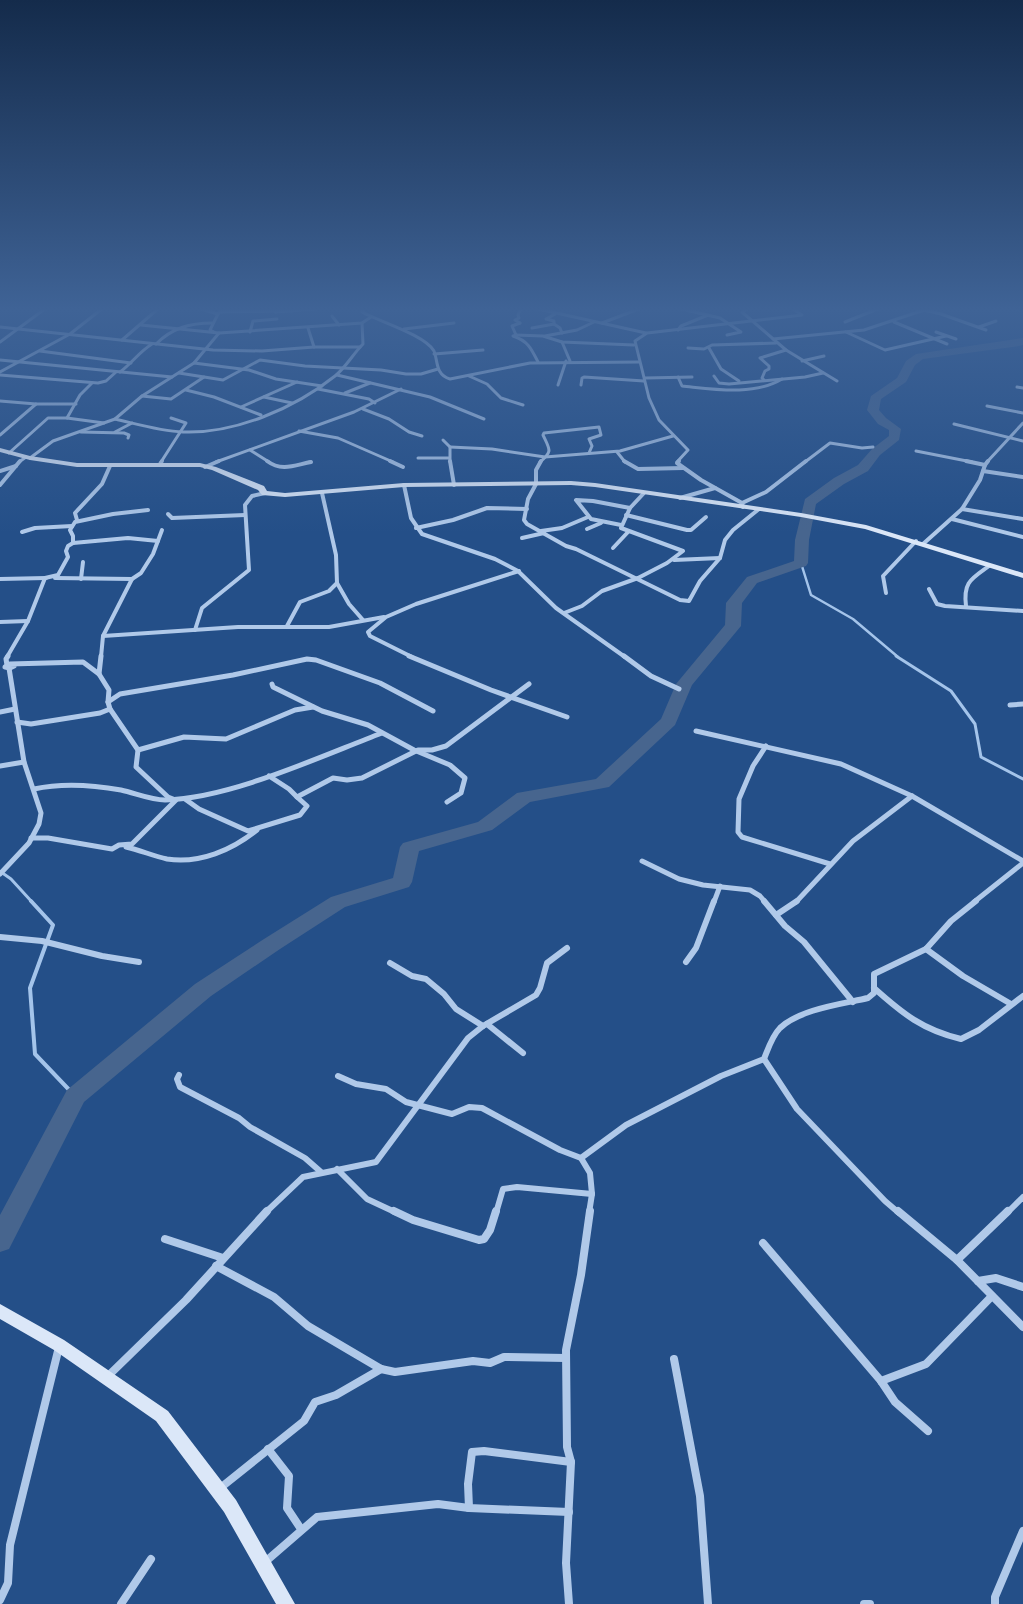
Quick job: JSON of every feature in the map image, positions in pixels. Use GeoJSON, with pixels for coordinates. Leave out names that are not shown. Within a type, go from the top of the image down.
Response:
{"type":"FeatureCollection","features":[{"type":"Feature","properties":{"kind":"street"},"geometry":{"type":"LineString","coordinates":[[67,418],[80,396],[91,383]]}},
{"type":"Feature","properties":{"kind":"street"},"geometry":{"type":"LineString","coordinates":[[0,485],[19,465],[20,461],[28,458],[53,441],[115,419],[142,396],[163,383]]}},
{"type":"Feature","properties":{"kind":"street"},"geometry":{"type":"LineString","coordinates":[[142,396],[171,399],[196,383]]}},
{"type":"Feature","properties":{"kind":"street"},"geometry":{"type":"LineString","coordinates":[[241,407],[295,383]]}},
{"type":"Feature","properties":{"kind":"street"},"geometry":{"type":"LineString","coordinates":[[300,383],[345,393],[375,403]]}},
{"type":"Feature","properties":{"kind":"street"},"geometry":{"type":"LineString","coordinates":[[115,419],[149,428],[183,432],[210,430],[262,415],[292,403],[326,383]]}},
{"type":"Feature","properties":{"kind":"street"},"geometry":{"type":"LineString","coordinates":[[345,393],[369,383]]}},
{"type":"Feature","properties":{"kind":"street"},"geometry":{"type":"LineString","coordinates":[[375,383],[451,403],[484,419]]}},
{"type":"Feature","properties":{"kind":"street"},"geometry":{"type":"LineString","coordinates":[[484,383],[496,396],[524,405]]}},
{"type":"Feature","properties":{"kind":"street"},"geometry":{"type":"LineString","coordinates":[[645,383],[648,398],[655,408],[659,420],[688,450],[677,463],[742,505]]}},
{"type":"Feature","properties":{"kind":"street"},"geometry":{"type":"LineString","coordinates":[[679,383],[682,386],[728,389],[770,386],[778,383]]}},
{"type":"Feature","properties":{"kind":"street"},"geometry":{"type":"LineString","coordinates":[[1017,387],[1023,388]]}},
{"type":"Feature","properties":{"kind":"street"},"geometry":{"type":"LineString","coordinates":[[205,467],[363,409],[401,389]]}},
{"type":"Feature","properties":{"kind":"street"},"geometry":{"type":"LineString","coordinates":[[186,390],[214,397],[262,415]]}},
{"type":"Feature","properties":{"kind":"street"},"geometry":{"type":"LineString","coordinates":[[264,397],[292,403]]}},
{"type":"Feature","properties":{"kind":"street"},"geometry":{"type":"LineString","coordinates":[[0,401],[36,404],[76,404]]}},
{"type":"Feature","properties":{"kind":"street"},"geometry":{"type":"LineString","coordinates":[[0,435],[16,425],[21,416],[36,404]]}},
{"type":"Feature","properties":{"kind":"street"},"geometry":{"type":"LineString","coordinates":[[987,406],[1023,413]]}},
{"type":"Feature","properties":{"kind":"street"},"geometry":{"type":"LineString","coordinates":[[363,409],[389,419],[409,432],[422,436]]}},
{"type":"Feature","properties":{"kind":"street"},"geometry":{"type":"LineString","coordinates":[[9,453],[46,420],[67,418],[104,423]]}},
{"type":"Feature","properties":{"kind":"street"},"geometry":{"type":"LineString","coordinates":[[160,464],[183,432],[186,423],[171,418]]}},
{"type":"Feature","properties":{"kind":"street"},"geometry":{"type":"LineString","coordinates":[[112,433],[132,423]]}},
{"type":"Feature","properties":{"kind":"street"},"geometry":{"type":"LineString","coordinates":[[886,593],[883,576],[920,542],[952,519],[962,509],[980,480],[985,465],[1008,437],[1023,423]]}},
{"type":"Feature","properties":{"kind":"street"},"geometry":{"type":"LineString","coordinates":[[954,424],[1023,441]]}},
{"type":"Feature","properties":{"kind":"street"},"geometry":{"type":"LineString","coordinates":[[589,453],[592,446],[589,439],[601,435],[599,427],[544,432],[543,434],[550,450],[536,470],[536,484],[528,498],[524,520],[527,524],[566,546],[576,548],[680,600],[689,601],[700,581],[720,558],[725,540],[733,530],[759,509]]}},
{"type":"Feature","properties":{"kind":"street"},"geometry":{"type":"LineString","coordinates":[[299,431],[338,438],[403,467]]}},
{"type":"Feature","properties":{"kind":"street"},"geometry":{"type":"LineString","coordinates":[[78,432],[128,434],[128,438]]}},
{"type":"Feature","properties":{"kind":"street"},"geometry":{"type":"LineString","coordinates":[[443,440],[450,447],[492,449],[545,457],[617,452],[673,436]]}},
{"type":"Feature","properties":{"kind":"street"},"geometry":{"type":"LineString","coordinates":[[742,505],[766,492],[830,443],[836,442],[862,449],[872,447]]}},
{"type":"Feature","properties":{"kind":"street"},"geometry":{"type":"LineString","coordinates":[[450,447],[454,485]]}},
{"type":"Feature","properties":{"kind":"street"},"geometry":{"type":"LineString","coordinates":[[0,450],[28,458],[77,465],[182,464],[214,468],[261,489],[286,495],[404,485],[571,483],[742,505],[866,527],[920,542],[1023,576]]}},
{"type":"Feature","properties":{"kind":"street"},"geometry":{"type":"LineString","coordinates":[[247,450],[262,455],[274,466],[280,468],[311,462]]}},
{"type":"Feature","properties":{"kind":"street"},"geometry":{"type":"LineString","coordinates":[[617,452],[622,462],[632,469],[684,469]]}},
{"type":"Feature","properties":{"kind":"street"},"geometry":{"type":"LineString","coordinates":[[916,452],[985,465]]}},
{"type":"Feature","properties":{"kind":"street"},"geometry":{"type":"LineString","coordinates":[[418,458],[450,458]]}},
{"type":"Feature","properties":{"kind":"street"},"geometry":{"type":"LineString","coordinates":[[0,471],[19,465]]}},
{"type":"Feature","properties":{"kind":"street"},"geometry":{"type":"LineString","coordinates":[[78,520],[75,513],[102,484],[110,466]]}},
{"type":"Feature","properties":{"kind":"street"},"geometry":{"type":"LineString","coordinates":[[983,472],[1023,477]]}},
{"type":"Feature","properties":{"kind":"street"},"geometry":{"type":"LineString","coordinates":[[404,485],[416,528],[429,538],[478,552],[519,571],[542,591],[556,608],[586,631],[628,658],[646,674],[679,689]]}},
{"type":"Feature","properties":{"kind":"street"},"geometry":{"type":"LineString","coordinates":[[680,498],[716,487]]}},
{"type":"Feature","properties":{"kind":"street"},"geometry":{"type":"LineString","coordinates":[[196,630],[202,608],[249,570],[245,505],[248,499],[261,489]]}},
{"type":"Feature","properties":{"kind":"street"},"geometry":{"type":"LineString","coordinates":[[322,493],[336,555],[337,583],[349,604],[363,620]]}},
{"type":"Feature","properties":{"kind":"street"},"geometry":{"type":"LineString","coordinates":[[621,525],[630,508],[644,493]]}},
{"type":"Feature","properties":{"kind":"street"},"geometry":{"type":"LineString","coordinates":[[621,525],[602,522],[588,517],[577,503],[577,500],[630,508]]}},
{"type":"Feature","properties":{"kind":"street"},"geometry":{"type":"LineString","coordinates":[[416,528],[453,520],[487,508],[527,509]]}},
{"type":"Feature","properties":{"kind":"street"},"geometry":{"type":"LineString","coordinates":[[962,509],[1023,519]]}},
{"type":"Feature","properties":{"kind":"street"},"geometry":{"type":"LineString","coordinates":[[74,543],[70,530],[78,520],[148,510]]}},
{"type":"Feature","properties":{"kind":"street"},"geometry":{"type":"LineString","coordinates":[[168,514],[172,518],[184,519],[245,515]]}},
{"type":"Feature","properties":{"kind":"street"},"geometry":{"type":"LineString","coordinates":[[626,516],[687,530],[691,530],[706,517]]}},
{"type":"Feature","properties":{"kind":"street"},"geometry":{"type":"LineString","coordinates":[[522,538],[562,528],[588,517]]}},
{"type":"Feature","properties":{"kind":"street"},"geometry":{"type":"LineString","coordinates":[[952,519],[1023,537]]}},
{"type":"Feature","properties":{"kind":"street"},"geometry":{"type":"LineString","coordinates":[[588,529],[602,522]]}},
{"type":"Feature","properties":{"kind":"street"},"geometry":{"type":"LineString","coordinates":[[564,613],[582,606],[602,591],[638,578],[672,560],[682,551],[628,532],[621,528],[621,525]]}},
{"type":"Feature","properties":{"kind":"street"},"geometry":{"type":"LineString","coordinates":[[22,532],[35,528],[72,526]]}},
{"type":"Feature","properties":{"kind":"street"},"geometry":{"type":"LineString","coordinates":[[99,674],[103,636],[132,579],[143,570],[162,530]]}},
{"type":"Feature","properties":{"kind":"street"},"geometry":{"type":"LineString","coordinates":[[613,548],[628,532]]}},
{"type":"Feature","properties":{"kind":"street"},"geometry":{"type":"LineString","coordinates":[[45,578],[58,575],[68,557],[66,551],[68,546],[74,543],[128,538],[158,540]]}},
{"type":"Feature","properties":{"kind":"street"},"geometry":{"type":"LineString","coordinates":[[672,560],[720,558]]}},
{"type":"Feature","properties":{"kind":"street"},"geometry":{"type":"LineString","coordinates":[[81,578],[82,562]]}},
{"type":"Feature","properties":{"kind":"street"},"geometry":{"type":"LineString","coordinates":[[966,606],[965,585],[989,566]]}},
{"type":"Feature","properties":{"kind":"street"},"geometry":{"type":"LineString","coordinates":[[103,636],[238,627],[329,627],[386,616],[416,604],[519,571]]}},
{"type":"Feature","properties":{"kind":"street"},"geometry":{"type":"LineString","coordinates":[[0,874],[15,860],[31,838],[39,824],[41,813],[24,762],[6,659],[28,621],[45,578]]}},
{"type":"Feature","properties":{"kind":"street"},"geometry":{"type":"LineString","coordinates":[[0,579],[132,579]]}},
{"type":"Feature","properties":{"kind":"street"},"geometry":{"type":"LineString","coordinates":[[287,626],[300,602],[330,591],[337,583]]}},
{"type":"Feature","properties":{"kind":"street"},"geometry":{"type":"LineString","coordinates":[[929,589],[937,604],[1023,611]]}},
{"type":"Feature","properties":{"kind":"street"},"geometry":{"type":"LineString","coordinates":[[386,616],[369,630],[370,636],[403,653],[508,698],[567,718]]}},
{"type":"Feature","properties":{"kind":"street"},"geometry":{"type":"LineString","coordinates":[[0,622],[28,621]]}},
{"type":"Feature","properties":{"kind":"street"},"geometry":{"type":"LineString","coordinates":[[108,702],[120,694],[233,675],[307,659],[316,660],[380,683],[432,712]]}},
{"type":"Feature","properties":{"kind":"street"},"geometry":{"type":"LineString","coordinates":[[7,666],[84,662],[99,674],[109,690],[108,702],[110,709],[138,750],[136,767],[168,797],[176,800]]}},
{"type":"Feature","properties":{"kind":"street"},"geometry":{"type":"LineString","coordinates":[[272,684],[273,687],[314,707],[368,725],[450,765],[465,778],[462,793],[447,802]]}},
{"type":"Feature","properties":{"kind":"street"},"geometry":{"type":"LineString","coordinates":[[297,797],[333,778],[347,780],[362,778],[418,750],[432,750],[446,746],[529,684]]}},
{"type":"Feature","properties":{"kind":"street"},"geometry":{"type":"LineString","coordinates":[[1010,704],[1023,704]]}},
{"type":"Feature","properties":{"kind":"street"},"geometry":{"type":"LineString","coordinates":[[138,750],[183,737],[193,736],[216,741],[226,739],[296,710],[314,707]]}},
{"type":"Feature","properties":{"kind":"street"},"geometry":{"type":"LineString","coordinates":[[0,712],[15,709]]}},
{"type":"Feature","properties":{"kind":"street"},"geometry":{"type":"LineString","coordinates":[[17,722],[31,724],[100,713],[110,709]]}},
{"type":"Feature","properties":{"kind":"street"},"geometry":{"type":"LineString","coordinates":[[581,1158],[626,1125],[722,1076],[764,1059],[772,1039],[780,1028],[793,1018],[868,998],[874,993],[874,974],[926,949],[951,921],[1023,862],[912,796],[841,764],[696,731]]}},
{"type":"Feature","properties":{"kind":"street"},"geometry":{"type":"LineString","coordinates":[[34,789],[53,785],[120,790],[162,800],[185,799],[227,789],[268,776],[382,733]]}},
{"type":"Feature","properties":{"kind":"street"},"geometry":{"type":"LineString","coordinates":[[766,746],[753,766],[739,800],[738,832],[742,837],[830,864]]}},
{"type":"Feature","properties":{"kind":"street"},"geometry":{"type":"LineString","coordinates":[[0,766],[24,762]]}},
{"type":"Feature","properties":{"kind":"street"},"geometry":{"type":"LineString","coordinates":[[185,799],[217,819],[240,825],[248,831],[300,815],[306,806],[289,789],[268,776]]}},
{"type":"Feature","properties":{"kind":"street"},"geometry":{"type":"LineString","coordinates":[[776,915],[794,904],[853,841],[912,796]]}},
{"type":"Feature","properties":{"kind":"street"},"geometry":{"type":"LineString","coordinates":[[31,838],[48,838],[112,848],[119,845],[132,844],[176,800]]}},
{"type":"Feature","properties":{"kind":"street"},"geometry":{"type":"LineString","coordinates":[[119,845],[142,850],[156,856],[198,860],[245,840],[258,829]]}},
{"type":"Feature","properties":{"kind":"street"},"geometry":{"type":"LineString","coordinates":[[642,861],[679,879],[703,885],[750,890],[760,896],[776,915],[804,942],[853,1002]]}},
{"type":"Feature","properties":{"kind":"street"},"geometry":{"type":"LineString","coordinates":[[686,962],[696,948],[720,886]]}},
{"type":"Feature","properties":{"kind":"street"},"geometry":{"type":"LineString","coordinates":[[0,937],[42,941],[102,956],[139,962]]}},
{"type":"Feature","properties":{"kind":"street"},"geometry":{"type":"LineString","coordinates":[[107,1377],[186,1300],[222,1258],[266,1212],[303,1178],[321,1172],[376,1162],[468,1038],[485,1025],[536,995],[540,991],[543,974],[548,962],[567,948]]}},
{"type":"Feature","properties":{"kind":"street"},"geometry":{"type":"LineString","coordinates":[[926,949],[963,976],[1011,1004]]}},
{"type":"Feature","properties":{"kind":"street"},"geometry":{"type":"LineString","coordinates":[[390,964],[412,976],[426,979],[444,994],[456,1009],[485,1025],[523,1053]]}},
{"type":"Feature","properties":{"kind":"street"},"geometry":{"type":"LineString","coordinates":[[874,988],[913,1022],[933,1033],[961,1039],[979,1030],[1023,996]]}},
{"type":"Feature","properties":{"kind":"street"},"geometry":{"type":"LineString","coordinates":[[764,1059],[797,1109],[885,1201],[957,1260],[1023,1327]]}},
{"type":"Feature","properties":{"kind":"street"},"geometry":{"type":"LineString","coordinates":[[179,1075],[177,1079],[180,1088],[239,1118],[250,1127],[305,1158],[321,1172]]}},
{"type":"Feature","properties":{"kind":"street"},"geometry":{"type":"LineString","coordinates":[[338,1076],[356,1084],[386,1089],[406,1102],[452,1114],[469,1107],[482,1108],[560,1150],[581,1158],[590,1173],[592,1194],[581,1274],[566,1358],[567,1447],[571,1462],[566,1563],[568,1604]]}},
{"type":"Feature","properties":{"kind":"street"},"geometry":{"type":"LineString","coordinates":[[337,1169],[367,1199],[413,1220],[480,1240],[484,1240],[490,1230],[503,1189],[517,1187],[592,1194]]}},
{"type":"Feature","properties":{"kind":"street"},"geometry":{"type":"LineString","coordinates":[[957,1260],[1023,1196]]}},
{"type":"Feature","properties":{"kind":"street"},"geometry":{"type":"LineString","coordinates":[[165,1239],[222,1258]]}},
{"type":"Feature","properties":{"kind":"street"},"geometry":{"type":"LineString","coordinates":[[763,1243],[881,1381],[895,1402],[928,1431]]}},
{"type":"Feature","properties":{"kind":"street"},"geometry":{"type":"LineString","coordinates":[[216,1266],[274,1297],[308,1326],[381,1369],[396,1372],[473,1361],[490,1363],[504,1357],[566,1358]]}},
{"type":"Feature","properties":{"kind":"street"},"geometry":{"type":"LineString","coordinates":[[978,1281],[996,1278],[1023,1287]]}},
{"type":"Feature","properties":{"kind":"street"},"geometry":{"type":"LineString","coordinates":[[881,1381],[926,1364],[992,1296]]}},
{"type":"Feature","properties":{"kind":"street"},"geometry":{"type":"LineString","coordinates":[[0,1311],[59,1345],[162,1416],[230,1506],[286,1604]]}},
{"type":"Feature","properties":{"kind":"street"},"geometry":{"type":"LineString","coordinates":[[0,1600],[8,1583],[10,1545],[59,1345]]}},
{"type":"Feature","properties":{"kind":"street"},"geometry":{"type":"LineString","coordinates":[[674,1359],[700,1496],[708,1604]]}},
{"type":"Feature","properties":{"kind":"street"},"geometry":{"type":"LineString","coordinates":[[218,1490],[304,1421],[315,1402],[336,1395],[381,1369]]}},
{"type":"Feature","properties":{"kind":"street"},"geometry":{"type":"LineString","coordinates":[[268,1450],[289,1476],[287,1508],[301,1529]]}},
{"type":"Feature","properties":{"kind":"street"},"geometry":{"type":"LineString","coordinates":[[468,1508],[468,1484],[472,1452],[484,1451],[571,1462]]}},
{"type":"Feature","properties":{"kind":"street"},"geometry":{"type":"LineString","coordinates":[[264,1563],[317,1517],[438,1504],[468,1508],[569,1512]]}},
{"type":"Feature","properties":{"kind":"street"},"geometry":{"type":"LineString","coordinates":[[995,1604],[996,1597],[1023,1530]]}},
{"type":"Feature","properties":{"kind":"street"},"geometry":{"type":"LineString","coordinates":[[121,1604],[150,1559]]}},
{"type":"Feature","properties":{"kind":"street"},"geometry":{"type":"LineString","coordinates":[[864,1604],[870,1604]]}},
{"type":"Feature","properties":{"kind":"waterway"},"geometry":{"type":"LineString","coordinates":[[0,1241],[75,1096],[203,990],[338,902],[402,882],[410,847],[485,826],[524,797],[602,783],[669,721],[684,684],[733,626],[734,603],[752,580],[801,563],[802,540],[810,502],[839,481],[863,468],[876,452],[895,437],[895,429],[882,421],[873,410],[875,398],[898,383]]}},
{"type":"Feature","properties":{"kind":"waterway"},"geometry":{"type":"LineString","coordinates":[[801,563],[811,595],[853,619],[898,657]]}},
{"type":"Feature","properties":{"kind":"waterway"},"geometry":{"type":"LineString","coordinates":[[896,656],[951,691],[975,724],[981,757],[1023,779]]}},
{"type":"Feature","properties":{"kind":"waterway"},"geometry":{"type":"LineString","coordinates":[[1,872],[11,879],[32,902]]}},
{"type":"Feature","properties":{"kind":"waterway"},"geometry":{"type":"LineString","coordinates":[[31,901],[53,925],[30,988],[35,1054],[75,1096]]}}]}
